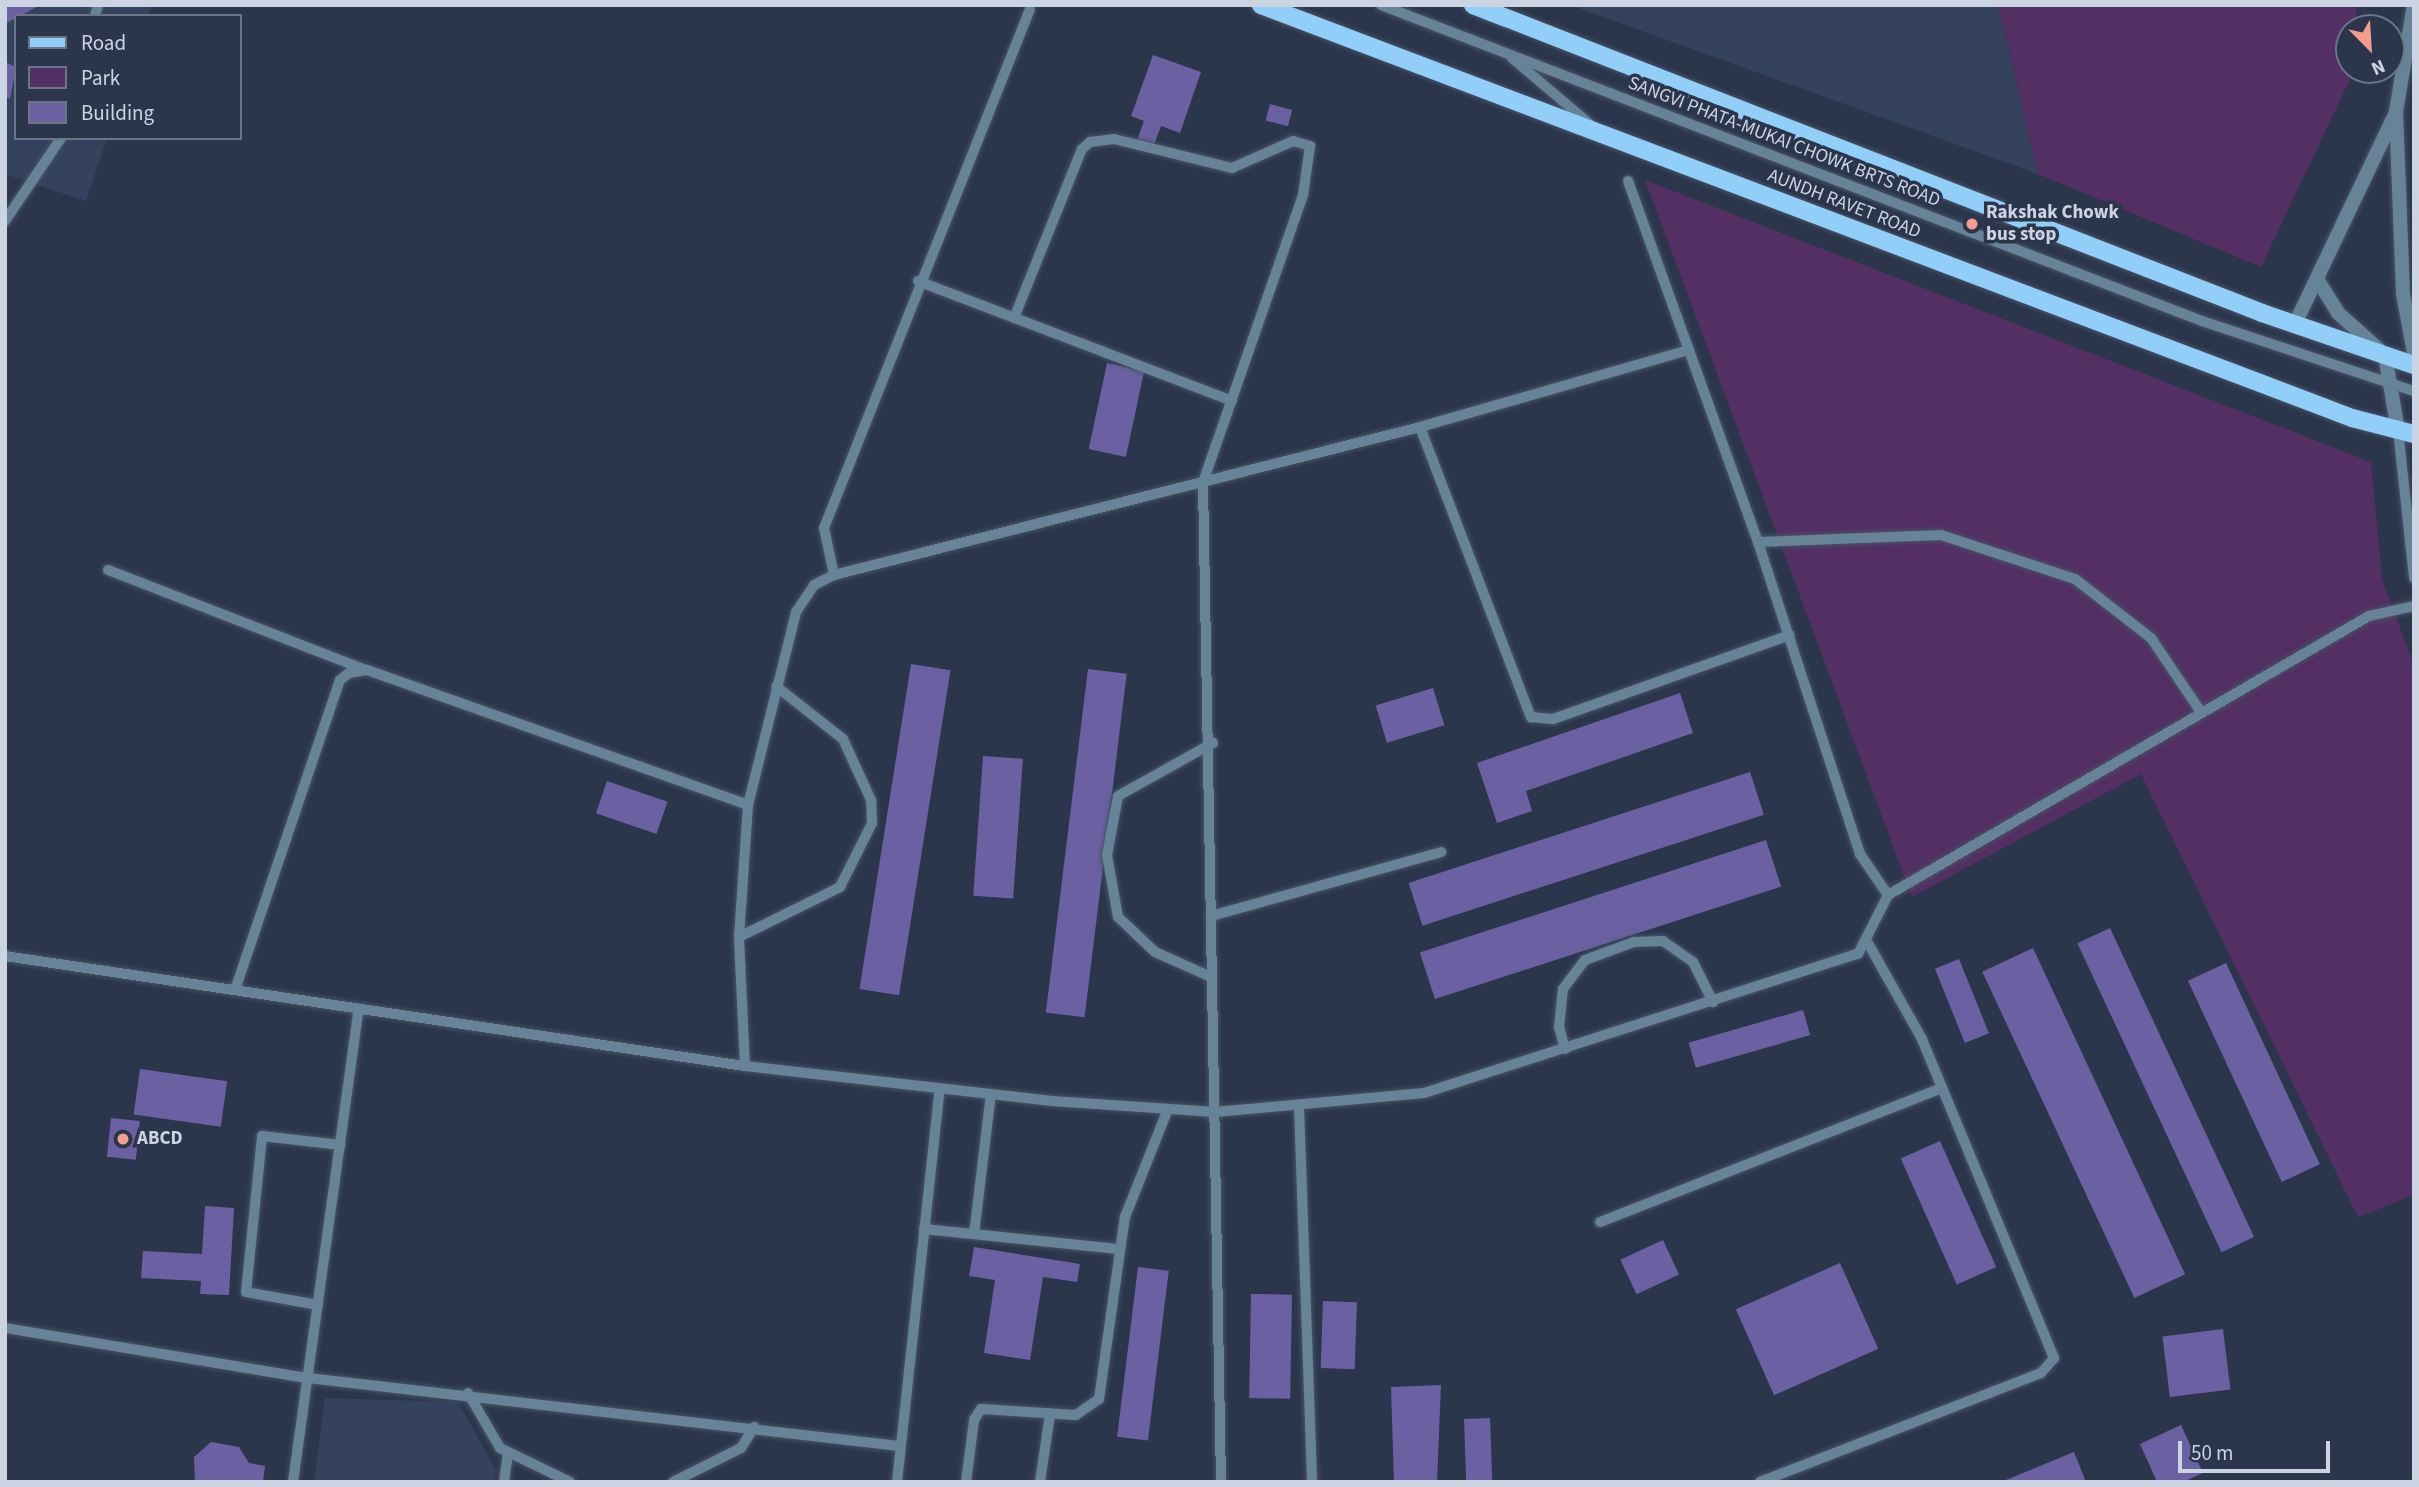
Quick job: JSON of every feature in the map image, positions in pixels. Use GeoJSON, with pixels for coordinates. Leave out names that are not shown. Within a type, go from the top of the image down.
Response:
{"type":"FeatureCollection","features":[{"type":"Feature","properties":{"kind":"main road","name":"AUNDH RAVET ROAD"},"geometry":{"type":"LineString","coordinates":[[1262,5],[1604,136],[2406,432]]}},
{"type":"Feature","properties":{"kind":"main road"},"geometry":{"type":"LineString","coordinates":[[1473,5],[2295,324],[2414,365]]}},
{"type":"Feature","properties":{"kind":"street"},"geometry":{"type":"LineString","coordinates":[[2414,5],[2396,111],[2403,294],[2414,353]]}},
{"type":"Feature","properties":{"kind":"street"},"geometry":{"type":"LineString","coordinates":[[2295,324],[2396,111]]}},
{"type":"Feature","properties":{"kind":"street"},"geometry":{"type":"LineString","coordinates":[[2317,279],[2338,313],[2385,355],[2390,384],[2406,432]]}},
{"type":"Feature","properties":{"kind":"lane","name":"SANGVI PHATA-MUKAI CHOWK BRTS ROAD"},"geometry":{"type":"LineString","coordinates":[[1381,5],[2202,321],[2414,391]]}},
{"type":"Feature","properties":{"kind":"lane"},"geometry":{"type":"LineString","coordinates":[[834,575],[824,528],[918,281],[1030,9]]}},
{"type":"Feature","properties":{"kind":"lane"},"geometry":{"type":"LineString","coordinates":[[1506,54],[1604,136]]}},
{"type":"Feature","properties":{"kind":"lane"},"geometry":{"type":"LineString","coordinates":[[1014,317],[1082,149],[1090,142],[1114,139],[1232,168],[1303,141],[1313,158],[1303,195],[1203,482],[1213,743],[1211,977],[1221,1482]]}},
{"type":"Feature","properties":{"kind":"lane"},"geometry":{"type":"LineString","coordinates":[[5,221],[60,140]]}},
{"type":"Feature","properties":{"kind":"lane"},"geometry":{"type":"LineString","coordinates":[[1628,181],[1758,542],[1860,854],[1888,895]]}},
{"type":"Feature","properties":{"kind":"lane"},"geometry":{"type":"LineString","coordinates":[[918,281],[1232,401]]}},
{"type":"Feature","properties":{"kind":"lane"},"geometry":{"type":"LineString","coordinates":[[745,1066],[739,937],[748,805],[776,686],[803,597],[834,575],[1420,427],[1689,351]]}},
{"type":"Feature","properties":{"kind":"lane"},"geometry":{"type":"LineString","coordinates":[[1420,427],[1531,717],[1553,719],[1790,635]]}},
{"type":"Feature","properties":{"kind":"lane"},"geometry":{"type":"LineString","coordinates":[[2406,432],[2414,578]]}},
{"type":"Feature","properties":{"kind":"lane"},"geometry":{"type":"LineString","coordinates":[[1758,542],[1941,535],[2075,579],[2151,638],[2201,712]]}},
{"type":"Feature","properties":{"kind":"lane"},"geometry":{"type":"LineString","coordinates":[[108,569],[367,670],[748,805]]}},
{"type":"Feature","properties":{"kind":"lane"},"geometry":{"type":"LineString","coordinates":[[5,956],[745,1066],[991,1094],[1215,1112],[1299,1107],[1424,1093],[1844,961],[1868,943],[1888,895],[2368,615],[2414,606]]}},
{"type":"Feature","properties":{"kind":"lane"},"geometry":{"type":"LineString","coordinates":[[235,990],[340,680],[367,670]]}},
{"type":"Feature","properties":{"kind":"lane"},"geometry":{"type":"LineString","coordinates":[[739,937],[840,887],[872,823],[871,800],[843,739],[776,686]]}},
{"type":"Feature","properties":{"kind":"lane"},"geometry":{"type":"LineString","coordinates":[[1211,977],[1155,952],[1118,917],[1107,855],[1118,796],[1213,743]]}},
{"type":"Feature","properties":{"kind":"lane"},"geometry":{"type":"LineString","coordinates":[[1211,916],[1441,852]]}},
{"type":"Feature","properties":{"kind":"lane"},"geometry":{"type":"LineString","coordinates":[[1565,1049],[1559,1027],[1563,989],[1585,960],[1634,942],[1663,941],[1693,962],[1713,1002]]}},
{"type":"Feature","properties":{"kind":"lane"},"geometry":{"type":"LineString","coordinates":[[1760,1482],[2050,1365],[2053,1348],[1942,1088],[1868,943]]}},
{"type":"Feature","properties":{"kind":"lane"},"geometry":{"type":"LineString","coordinates":[[293,1482],[359,1009]]}},
{"type":"Feature","properties":{"kind":"lane"},"geometry":{"type":"LineString","coordinates":[[897,1482],[940,1088]]}},
{"type":"Feature","properties":{"kind":"lane"},"geometry":{"type":"LineString","coordinates":[[1600,1222],[1942,1088]]}},
{"type":"Feature","properties":{"kind":"lane"},"geometry":{"type":"LineString","coordinates":[[974,1234],[991,1094]]}},
{"type":"Feature","properties":{"kind":"lane"},"geometry":{"type":"LineString","coordinates":[[1299,1107],[1312,1482]]}},
{"type":"Feature","properties":{"kind":"lane"},"geometry":{"type":"LineString","coordinates":[[966,1482],[974,1420],[981,1409],[1087,1414],[1099,1399],[1118,1249],[1168,1109]]}},
{"type":"Feature","properties":{"kind":"lane"},"geometry":{"type":"LineString","coordinates":[[318,1305],[246,1292],[262,1136],[340,1145]]}},
{"type":"Feature","properties":{"kind":"lane"},"geometry":{"type":"LineString","coordinates":[[924,1229],[1118,1249]]}},
{"type":"Feature","properties":{"kind":"lane"},"geometry":{"type":"LineString","coordinates":[[5,1328],[308,1378],[468,1393],[899,1446]]}},
{"type":"Feature","properties":{"kind":"lane"},"geometry":{"type":"LineString","coordinates":[[468,1393],[477,1418],[508,1455],[570,1482]]}},
{"type":"Feature","properties":{"kind":"lane"},"geometry":{"type":"LineString","coordinates":[[1040,1482],[1050,1414]]}},
{"type":"Feature","properties":{"kind":"lane"},"geometry":{"type":"LineString","coordinates":[[673,1482],[741,1448],[754,1427]]}},
{"type":"Feature","properties":{"kind":"lane"},"geometry":{"type":"LineString","coordinates":[[504,1482],[508,1455]]}},
{"type":"Feature","properties":{"kind":"shaded area"},"geometry":{"type":"Polygon","coordinates":[[[5,5],[152,5],[150,14],[14,14],[14,140],[106,140],[86,201],[5,174],[5,5]]]}},
{"type":"Feature","properties":{"kind":"shaded area"},"geometry":{"type":"Polygon","coordinates":[[[1570,5],[1998,5],[2038,174],[1570,5]]]}},
{"type":"Feature","properties":{"kind":"shaded area"},"geometry":{"type":"Polygon","coordinates":[[[325,1398],[458,1402],[496,1470],[494,1482],[314,1482],[325,1398]]]}},
{"type":"Feature","properties":{"kind":"green space"},"geometry":{"type":"Polygon","coordinates":[[[1998,5],[2357,5],[2356,14],[2335,14],[2335,84],[2348,84],[2261,267],[2038,174],[1998,5]]]}},
{"type":"Feature","properties":{"kind":"green space"},"geometry":{"type":"Polygon","coordinates":[[[1645,180],[2371,462],[2382,579],[2414,666],[2414,1195],[2358,1217],[2141,774],[1912,897],[1645,180]]]}},
{"type":"Feature","properties":{"kind":"building"},"geometry":{"type":"Polygon","coordinates":[[[5,5],[40,5],[23,14],[14,14],[14,19],[5,24],[5,5]]]}},
{"type":"Feature","properties":{"kind":"building"},"geometry":{"type":"Polygon","coordinates":[[[1153,55],[1201,72],[1180,133],[1161,126],[1154,145],[1137,140],[1144,121],[1131,116],[1153,55]]]}},
{"type":"Feature","properties":{"kind":"building"},"geometry":{"type":"Polygon","coordinates":[[[5,62],[14,66],[14,78],[10,99],[5,97],[5,62]]]}},
{"type":"Feature","properties":{"kind":"building"},"geometry":{"type":"Polygon","coordinates":[[[1270,104],[1292,110],[1288,126],[1266,120],[1270,104]]]}},
{"type":"Feature","properties":{"kind":"building"},"geometry":{"type":"Polygon","coordinates":[[[1107,363],[1144,371],[1126,457],[1089,449],[1107,363]]]}},
{"type":"Feature","properties":{"kind":"building"},"geometry":{"type":"Polygon","coordinates":[[[911,664],[951,670],[899,995],[860,989],[911,664]]]}},
{"type":"Feature","properties":{"kind":"building"},"geometry":{"type":"Polygon","coordinates":[[[1088,669],[1127,674],[1085,1017],[1046,1012],[1088,669]]]}},
{"type":"Feature","properties":{"kind":"building"},"geometry":{"type":"Polygon","coordinates":[[[1433,688],[1444,725],[1387,743],[1376,706],[1433,688]]]}},
{"type":"Feature","properties":{"kind":"building"},"geometry":{"type":"Polygon","coordinates":[[[1680,693],[1693,733],[1526,791],[1532,811],[1497,823],[1477,763],[1680,693]]]}},
{"type":"Feature","properties":{"kind":"building"},"geometry":{"type":"Polygon","coordinates":[[[983,756],[1023,759],[1013,898],[973,896],[983,756]]]}},
{"type":"Feature","properties":{"kind":"building"},"geometry":{"type":"Polygon","coordinates":[[[1750,772],[1764,815],[1422,926],[1409,883],[1750,772]]]}},
{"type":"Feature","properties":{"kind":"building"},"geometry":{"type":"Polygon","coordinates":[[[607,781],[668,802],[656,834],[596,813],[607,781]]]}},
{"type":"Feature","properties":{"kind":"building"},"geometry":{"type":"Polygon","coordinates":[[[1766,840],[1781,887],[1435,999],[1420,952],[1766,840]]]}},
{"type":"Feature","properties":{"kind":"building"},"geometry":{"type":"Polygon","coordinates":[[[2110,928],[2254,1237],[2221,1252],[2077,943],[2110,928]]]}},
{"type":"Feature","properties":{"kind":"building"},"geometry":{"type":"Polygon","coordinates":[[[2033,948],[2185,1274],[2134,1298],[1982,972],[2033,948]]]}},
{"type":"Feature","properties":{"kind":"building"},"geometry":{"type":"Polygon","coordinates":[[[1959,959],[1989,1033],[1965,1043],[1935,969],[1959,959]]]}},
{"type":"Feature","properties":{"kind":"building"},"geometry":{"type":"Polygon","coordinates":[[[2226,963],[2320,1164],[2282,1182],[2188,981],[2226,963]]]}},
{"type":"Feature","properties":{"kind":"building"},"geometry":{"type":"Polygon","coordinates":[[[1803,1010],[1810,1035],[1696,1068],[1689,1043],[1803,1010]]]}},
{"type":"Feature","properties":{"kind":"building"},"geometry":{"type":"Polygon","coordinates":[[[140,1069],[227,1081],[221,1127],[134,1115],[140,1069]]]}},
{"type":"Feature","properties":{"kind":"building","name":"ABCD"},"geometry":{"type":"Polygon","coordinates":[[[111,1118],[140,1121],[136,1160],[107,1157],[111,1118]]]}},
{"type":"Feature","properties":{"kind":"building"},"geometry":{"type":"Polygon","coordinates":[[[1940,1141],[1996,1267],[1957,1285],[1901,1158],[1940,1141]]]}},
{"type":"Feature","properties":{"kind":"building"},"geometry":{"type":"Polygon","coordinates":[[[205,1206],[234,1208],[229,1295],[200,1294],[201,1281],[141,1278],[143,1251],[202,1254],[205,1206]]]}},
{"type":"Feature","properties":{"kind":"building"},"geometry":{"type":"Polygon","coordinates":[[[1663,1240],[1679,1274],[1636,1294],[1620,1260],[1663,1240]]]}},
{"type":"Feature","properties":{"kind":"building"},"geometry":{"type":"Polygon","coordinates":[[[974,1247],[1080,1264],[1077,1282],[1043,1277],[1030,1360],[984,1353],[995,1280],[969,1276],[974,1247]]]}},
{"type":"Feature","properties":{"kind":"building"},"geometry":{"type":"Polygon","coordinates":[[[1840,1263],[1878,1349],[1774,1395],[1736,1309],[1840,1263]]]}},
{"type":"Feature","properties":{"kind":"building"},"geometry":{"type":"Polygon","coordinates":[[[1138,1267],[1169,1271],[1148,1441],[1117,1437],[1138,1267]]]}},
{"type":"Feature","properties":{"kind":"building"},"geometry":{"type":"Polygon","coordinates":[[[1251,1294],[1292,1295],[1290,1399],[1249,1398],[1251,1294]]]}},
{"type":"Feature","properties":{"kind":"building"},"geometry":{"type":"Polygon","coordinates":[[[1323,1301],[1357,1302],[1355,1369],[1321,1368],[1323,1301]]]}},
{"type":"Feature","properties":{"kind":"building"},"geometry":{"type":"Polygon","coordinates":[[[2223,1329],[2230,1390],[2170,1397],[2162,1336],[2223,1329]]]}},
{"type":"Feature","properties":{"kind":"building"},"geometry":{"type":"Polygon","coordinates":[[[1441,1385],[1437,1482],[1394,1482],[1391,1387],[1441,1385]]]}},
{"type":"Feature","properties":{"kind":"building"},"geometry":{"type":"Polygon","coordinates":[[[1490,1418],[1492,1482],[1466,1482],[1464,1419],[1490,1418]]]}},
{"type":"Feature","properties":{"kind":"building"},"geometry":{"type":"Polygon","coordinates":[[[2181,1425],[2203,1473],[2183,1482],[2157,1482],[2140,1444],[2181,1425]]]}},
{"type":"Feature","properties":{"kind":"building"},"geometry":{"type":"Polygon","coordinates":[[[211,1442],[239,1447],[249,1463],[265,1466],[263,1482],[195,1482],[194,1457],[211,1442]]]}},
{"type":"Feature","properties":{"kind":"building"},"geometry":{"type":"Polygon","coordinates":[[[2074,1452],[2086,1482],[2001,1482],[2074,1452]]]}},
{"type":"Feature","properties":{"kind":"place","name":"Rakshak Chowk bus stop"},"geometry":{"type":"Point","coordinates":[1972,224]}},
{"type":"Feature","properties":{"kind":"place","name":"ABCD"},"geometry":{"type":"Point","coordinates":[123,1139]}}]}
